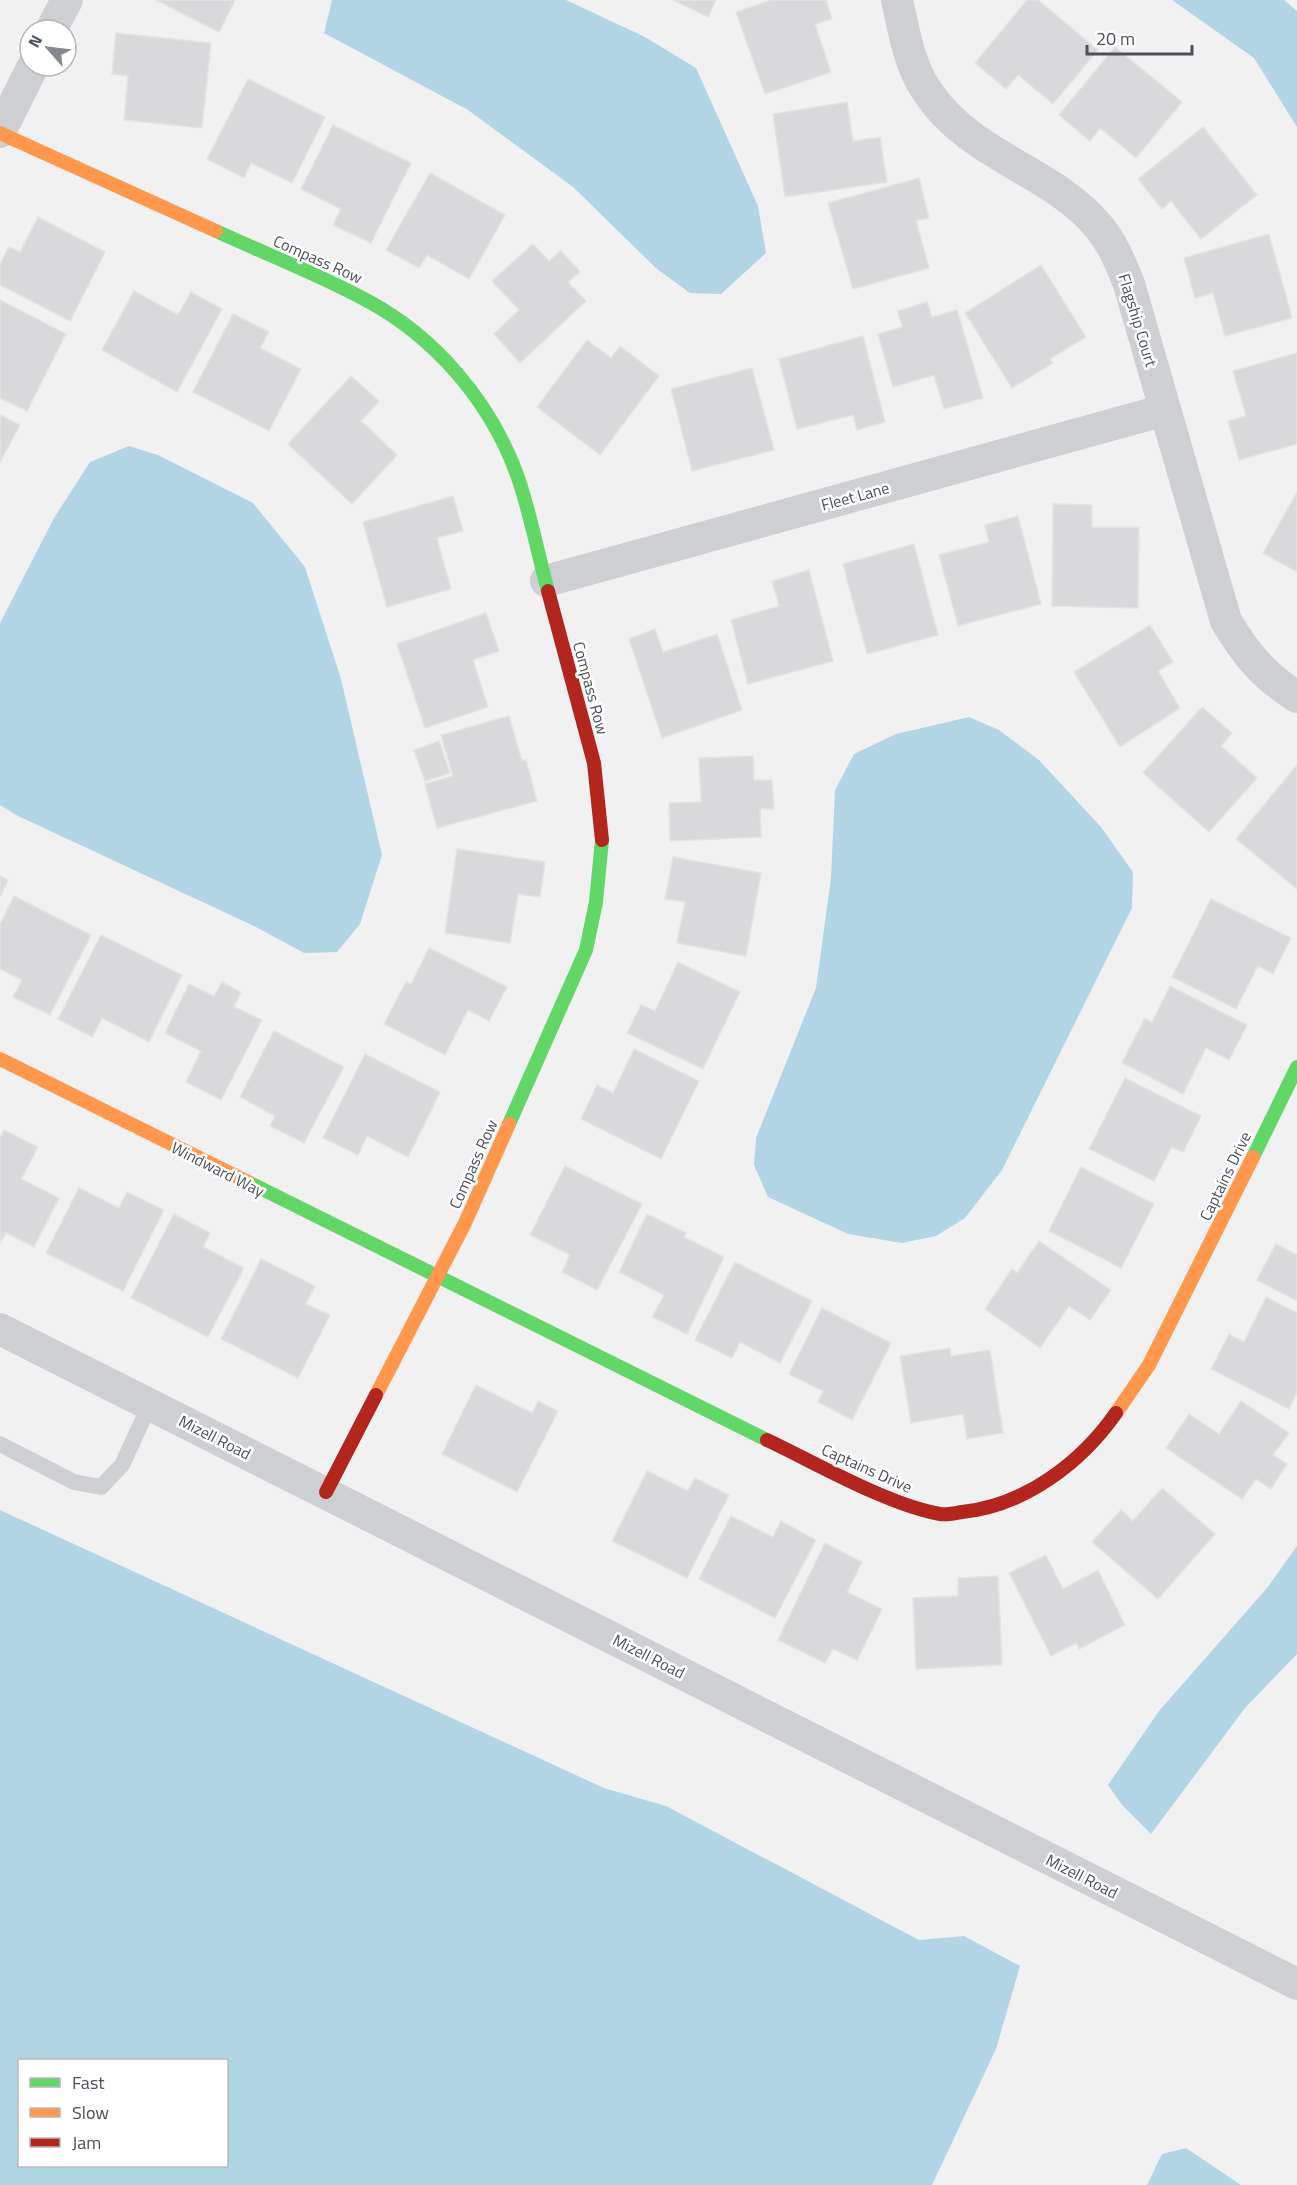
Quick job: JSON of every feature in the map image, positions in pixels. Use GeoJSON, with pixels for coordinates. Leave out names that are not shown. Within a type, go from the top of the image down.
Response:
{"type":"FeatureCollection","features":[{"type":"Feature","properties":{"kind":"street"},"geometry":{"type":"LineString","coordinates":[[57,18],[67,0]]}},
{"type":"Feature","properties":{"kind":"street","name":"Flagship Court"},"geometry":{"type":"LineString","coordinates":[[897,0],[911,59],[926,90],[951,122],[980,144],[1074,202],[1099,227],[1119,259],[1129,284],[1226,621],[1246,655],[1270,680],[1297,698]]}},
{"type":"Feature","properties":{"kind":"street"},"geometry":{"type":"LineString","coordinates":[[0,132],[27,78]]}},
{"type":"Feature","properties":{"kind":"street","name":"Compass Row"},"geometry":{"type":"LineString","coordinates":[[0,132],[367,300],[425,340],[465,382],[494,424],[516,472],[600,791],[604,849],[599,902],[586,950],[465,1223],[326,1492]]}},
{"type":"Feature","properties":{"kind":"street","name":"Fleet Lane"},"geometry":{"type":"LineString","coordinates":[[546,581],[1165,410]]}},
{"type":"Feature","properties":{"kind":"street","name":"Windward Way"},"geometry":{"type":"LineString","coordinates":[[0,1059],[436,1278]]}},
{"type":"Feature","properties":{"kind":"street","name":"Captains Drive"},"geometry":{"type":"LineString","coordinates":[[436,1278],[739,1427],[896,1501],[941,1514],[982,1510],[1028,1493],[1065,1468],[1111,1420],[1149,1365],[1187,1293],[1297,1066]]}},
{"type":"Feature","properties":{"kind":"street","name":"Mizell Road"},"geometry":{"type":"LineString","coordinates":[[0,1329],[1297,1984]]}},
{"type":"Feature","properties":{"kind":"lane"},"geometry":{"type":"LineString","coordinates":[[0,1444],[74,1482],[101,1487],[122,1465],[150,1404]]}},
{"type":"Feature","properties":{"kind":"water"},"geometry":{"type":"Polygon","coordinates":[[[332,0],[566,0],[645,37],[696,68],[758,206],[766,253],[721,294],[690,293],[657,269],[573,187],[468,110],[324,33],[332,0]]]}},
{"type":"Feature","properties":{"kind":"water"},"geometry":{"type":"Polygon","coordinates":[[[1172,0],[1284,0],[1297,11],[1297,127],[1254,58],[1172,0]]]}},
{"type":"Feature","properties":{"kind":"water"},"geometry":{"type":"Polygon","coordinates":[[[129,446],[158,455],[253,503],[305,567],[341,679],[382,855],[360,924],[337,952],[304,953],[256,927],[16,815],[0,805],[0,623],[54,518],[90,462],[129,446]]]}},
{"type":"Feature","properties":{"kind":"water"},"geometry":{"type":"Polygon","coordinates":[[[969,717],[999,730],[1039,760],[1101,827],[1133,872],[1132,908],[1002,1170],[965,1218],[936,1236],[902,1243],[848,1234],[768,1197],[754,1165],[756,1138],[816,988],[831,878],[835,790],[854,754],[896,734],[969,717]]]}},
{"type":"Feature","properties":{"kind":"water"},"geometry":{"type":"Polygon","coordinates":[[[0,1510],[604,1788],[666,1806],[919,1940],[964,1936],[1020,1966],[996,2049],[932,2185],[0,2185],[0,1510]]]}},
{"type":"Feature","properties":{"kind":"water"},"geometry":{"type":"Polygon","coordinates":[[[1297,1546],[1297,1654],[1245,1708],[1151,1834],[1122,1805],[1108,1785],[1159,1711],[1267,1588],[1297,1546]]]}},
{"type":"Feature","properties":{"kind":"water"},"geometry":{"type":"Polygon","coordinates":[[[1186,2148],[1241,2185],[1147,2185],[1162,2154],[1186,2148]]]}},
{"type":"Feature","properties":{"kind":"building"},"geometry":{"type":"Polygon","coordinates":[[[156,0],[235,0],[219,32],[156,0]]]}},
{"type":"Feature","properties":{"kind":"building"},"geometry":{"type":"Polygon","coordinates":[[[673,0],[716,0],[708,17],[673,0]]]}},
{"type":"Feature","properties":{"kind":"building"},"geometry":{"type":"Polygon","coordinates":[[[771,0],[826,0],[832,19],[815,24],[831,72],[765,94],[736,12],[771,0]]]}},
{"type":"Feature","properties":{"kind":"building"},"geometry":{"type":"Polygon","coordinates":[[[1027,0],[1038,0],[1098,50],[1053,104],[1018,75],[1006,89],[975,63],[1027,0]]]}},
{"type":"Feature","properties":{"kind":"building"},"geometry":{"type":"Polygon","coordinates":[[[116,33],[211,43],[202,128],[124,120],[128,76],[112,74],[116,33]]]}},
{"type":"Feature","properties":{"kind":"building"},"geometry":{"type":"Polygon","coordinates":[[[1115,47],[1182,102],[1136,158],[1100,128],[1090,141],[1059,115],[1115,47]]]}},
{"type":"Feature","properties":{"kind":"building"},"geometry":{"type":"Polygon","coordinates":[[[248,79],[325,117],[292,183],[251,163],[244,178],[207,159],[248,79]]]}},
{"type":"Feature","properties":{"kind":"building"},"geometry":{"type":"Polygon","coordinates":[[[847,102],[853,141],[880,137],[887,182],[785,197],[773,114],[847,102]]]}},
{"type":"Feature","properties":{"kind":"building"},"geometry":{"type":"Polygon","coordinates":[[[333,125],[411,163],[371,243],[333,225],[341,209],[301,189],[333,125]]]}},
{"type":"Feature","properties":{"kind":"building"},"geometry":{"type":"Polygon","coordinates":[[[1203,127],[1257,195],[1201,239],[1171,201],[1162,209],[1138,179],[1203,127]]]}},
{"type":"Feature","properties":{"kind":"building"},"geometry":{"type":"Polygon","coordinates":[[[430,173],[505,215],[469,279],[427,255],[419,268],[386,250],[430,173]]]}},
{"type":"Feature","properties":{"kind":"building"},"geometry":{"type":"Polygon","coordinates":[[[919,178],[929,218],[916,221],[929,268],[853,289],[828,203],[919,178]]]}},
{"type":"Feature","properties":{"kind":"building"},"geometry":{"type":"Polygon","coordinates":[[[38,217],[105,252],[70,321],[0,285],[0,264],[9,247],[20,252],[38,217]]]}},
{"type":"Feature","properties":{"kind":"building"},"geometry":{"type":"Polygon","coordinates":[[[1269,234],[1292,318],[1225,336],[1213,293],[1195,298],[1184,258],[1269,234]]]}},
{"type":"Feature","properties":{"kind":"building"},"geometry":{"type":"Polygon","coordinates":[[[533,244],[549,261],[561,251],[580,272],[568,282],[586,301],[520,363],[494,334],[519,310],[492,281],[533,244]]]}},
{"type":"Feature","properties":{"kind":"building"},"geometry":{"type":"Polygon","coordinates":[[[1041,265],[1086,337],[1050,359],[1053,363],[1012,388],[965,313],[1041,265]]]}},
{"type":"Feature","properties":{"kind":"building"},"geometry":{"type":"Polygon","coordinates":[[[134,291],[178,315],[191,292],[222,309],[177,392],[102,350],[134,291]]]}},
{"type":"Feature","properties":{"kind":"building"},"geometry":{"type":"Polygon","coordinates":[[[0,300],[66,334],[27,411],[0,398],[0,300]]]}},
{"type":"Feature","properties":{"kind":"building"},"geometry":{"type":"Polygon","coordinates":[[[927,302],[932,317],[957,310],[983,398],[944,409],[934,375],[893,387],[878,334],[902,327],[898,311],[927,302]]]}},
{"type":"Feature","properties":{"kind":"building"},"geometry":{"type":"Polygon","coordinates":[[[233,314],[269,332],[260,348],[301,369],[269,431],[193,392],[233,314]]]}},
{"type":"Feature","properties":{"kind":"building"},"geometry":{"type":"Polygon","coordinates":[[[863,336],[885,422],[857,430],[853,415],[797,429],[779,359],[863,336]]]}},
{"type":"Feature","properties":{"kind":"building"},"geometry":{"type":"Polygon","coordinates":[[[587,340],[611,358],[620,346],[659,376],[600,455],[537,407],[587,340]]]}},
{"type":"Feature","properties":{"kind":"building"},"geometry":{"type":"Polygon","coordinates":[[[1297,353],[1297,444],[1239,460],[1228,421],[1246,416],[1233,371],[1297,353]]]}},
{"type":"Feature","properties":{"kind":"building"},"geometry":{"type":"Polygon","coordinates":[[[752,368],[774,450],[692,471],[671,389],[752,368]]]}},
{"type":"Feature","properties":{"kind":"building"},"geometry":{"type":"Polygon","coordinates":[[[351,376],[379,401],[361,421],[397,455],[352,504],[288,444],[351,376]]]}},
{"type":"Feature","properties":{"kind":"building"},"geometry":{"type":"Polygon","coordinates":[[[0,415],[20,425],[0,462],[0,415]]]}},
{"type":"Feature","properties":{"kind":"building"},"geometry":{"type":"Polygon","coordinates":[[[1297,492],[1297,572],[1263,553],[1297,492]]]}},
{"type":"Feature","properties":{"kind":"building"},"geometry":{"type":"Polygon","coordinates":[[[453,496],[463,531],[437,538],[451,589],[387,607],[363,522],[453,496]]]}},
{"type":"Feature","properties":{"kind":"building"},"geometry":{"type":"Polygon","coordinates":[[[1053,504],[1092,505],[1092,527],[1139,527],[1138,608],[1052,606],[1053,504]]]}},
{"type":"Feature","properties":{"kind":"building"},"geometry":{"type":"Polygon","coordinates":[[[1018,516],[1041,604],[958,626],[939,555],[989,542],[985,525],[1018,516]]]}},
{"type":"Feature","properties":{"kind":"building"},"geometry":{"type":"Polygon","coordinates":[[[914,544],[938,635],[867,654],[843,564],[914,544]]]}},
{"type":"Feature","properties":{"kind":"building"},"geometry":{"type":"Polygon","coordinates":[[[809,570],[833,661],[748,684],[731,620],[779,606],[772,581],[809,570]]]}},
{"type":"Feature","properties":{"kind":"building"},"geometry":{"type":"Polygon","coordinates":[[[486,613],[499,651],[473,660],[488,707],[425,728],[397,644],[486,613]]]}},
{"type":"Feature","properties":{"kind":"building"},"geometry":{"type":"Polygon","coordinates":[[[1150,625],[1173,662],[1158,671],[1180,708],[1120,747],[1074,672],[1150,625]]]}},
{"type":"Feature","properties":{"kind":"building"},"geometry":{"type":"Polygon","coordinates":[[[655,629],[663,652],[717,634],[742,710],[662,738],[629,639],[655,629]]]}},
{"type":"Feature","properties":{"kind":"building"},"geometry":{"type":"Polygon","coordinates":[[[1202,707],[1232,733],[1221,746],[1257,778],[1209,832],[1143,773],[1202,707]]]}},
{"type":"Feature","properties":{"kind":"building"},"geometry":{"type":"Polygon","coordinates":[[[509,716],[522,761],[526,760],[537,801],[437,828],[425,784],[453,776],[441,735],[509,716]]]}},
{"type":"Feature","properties":{"kind":"building"},"geometry":{"type":"Polygon","coordinates":[[[439,741],[450,773],[425,781],[414,750],[439,741]]]}},
{"type":"Feature","properties":{"kind":"building"},"geometry":{"type":"Polygon","coordinates":[[[753,756],[754,780],[772,780],[774,809],[760,809],[761,837],[670,841],[669,803],[701,802],[699,758],[753,756]]]}},
{"type":"Feature","properties":{"kind":"building"},"geometry":{"type":"Polygon","coordinates":[[[1297,767],[1297,889],[1236,839],[1297,767]]]}},
{"type":"Feature","properties":{"kind":"building"},"geometry":{"type":"Polygon","coordinates":[[[457,849],[545,862],[540,897],[518,894],[510,943],[445,933],[457,849]]]}},
{"type":"Feature","properties":{"kind":"building"},"geometry":{"type":"Polygon","coordinates":[[[673,857],[761,873],[746,956],[677,943],[685,902],[665,899],[673,857]]]}},
{"type":"Feature","properties":{"kind":"building"},"geometry":{"type":"Polygon","coordinates":[[[0,876],[8,880],[0,897],[0,876]]]}},
{"type":"Feature","properties":{"kind":"building"},"geometry":{"type":"Polygon","coordinates":[[[14,896],[91,935],[50,1015],[13,997],[22,980],[0,969],[0,924],[14,896]]]}},
{"type":"Feature","properties":{"kind":"building"},"geometry":{"type":"Polygon","coordinates":[[[1211,899],[1291,938],[1273,974],[1258,966],[1236,1009],[1172,977],[1211,899]]]}},
{"type":"Feature","properties":{"kind":"building"},"geometry":{"type":"Polygon","coordinates":[[[101,935],[182,975],[149,1042],[102,1018],[92,1037],[58,1019],[101,935]]]}},
{"type":"Feature","properties":{"kind":"building"},"geometry":{"type":"Polygon","coordinates":[[[429,948],[507,987],[489,1021],[468,1010],[445,1055],[384,1024],[406,982],[411,984],[429,948]]]}},
{"type":"Feature","properties":{"kind":"building"},"geometry":{"type":"Polygon","coordinates":[[[678,962],[740,992],[703,1069],[627,1033],[641,1005],[655,1011],[678,962]]]}},
{"type":"Feature","properties":{"kind":"building"},"geometry":{"type":"Polygon","coordinates":[[[222,982],[241,992],[234,1007],[262,1020],[221,1100],[186,1082],[201,1051],[165,1033],[189,984],[214,996],[222,982]]]}},
{"type":"Feature","properties":{"kind":"building"},"geometry":{"type":"Polygon","coordinates":[[[1170,986],[1247,1025],[1229,1060],[1206,1048],[1183,1094],[1122,1063],[1145,1018],[1152,1022],[1170,986]]]}},
{"type":"Feature","properties":{"kind":"building"},"geometry":{"type":"Polygon","coordinates":[[[274,1031],[344,1067],[304,1143],[270,1126],[275,1116],[240,1097],[274,1031]]]}},
{"type":"Feature","properties":{"kind":"building"},"geometry":{"type":"Polygon","coordinates":[[[634,1049],[699,1081],[661,1159],[581,1119],[597,1085],[613,1093],[634,1049]]]}},
{"type":"Feature","properties":{"kind":"building"},"geometry":{"type":"Polygon","coordinates":[[[365,1054],[440,1092],[408,1157],[367,1136],[358,1155],[323,1138],[365,1054]]]}},
{"type":"Feature","properties":{"kind":"building"},"geometry":{"type":"Polygon","coordinates":[[[1125,1078],[1201,1116],[1183,1152],[1172,1147],[1154,1181],[1089,1149],[1125,1078]]]}},
{"type":"Feature","properties":{"kind":"building"},"geometry":{"type":"Polygon","coordinates":[[[4,1130],[38,1147],[21,1179],[59,1198],[34,1247],[6,1233],[0,1243],[0,1138],[4,1130]]]}},
{"type":"Feature","properties":{"kind":"building"},"geometry":{"type":"Polygon","coordinates":[[[565,1166],[642,1204],[597,1290],[562,1272],[570,1255],[530,1235],[565,1166]]]}},
{"type":"Feature","properties":{"kind":"building"},"geometry":{"type":"Polygon","coordinates":[[[1081,1167],[1154,1204],[1121,1268],[1049,1231],[1081,1167]]]}},
{"type":"Feature","properties":{"kind":"building"},"geometry":{"type":"Polygon","coordinates":[[[79,1188],[119,1208],[127,1192],[164,1210],[123,1291],[46,1253],[79,1188]]]}},
{"type":"Feature","properties":{"kind":"building"},"geometry":{"type":"Polygon","coordinates":[[[174,1214],[210,1233],[203,1247],[244,1268],[208,1337],[131,1298],[174,1214]]]}},
{"type":"Feature","properties":{"kind":"building"},"geometry":{"type":"Polygon","coordinates":[[[647,1214],[686,1233],[684,1237],[724,1257],[687,1334],[652,1317],[664,1295],[619,1272],[647,1214]]]}},
{"type":"Feature","properties":{"kind":"building"},"geometry":{"type":"Polygon","coordinates":[[[1039,1241],[1111,1290],[1090,1320],[1069,1306],[1040,1348],[985,1309],[1012,1269],[1017,1273],[1039,1241]]]}},
{"type":"Feature","properties":{"kind":"building"},"geometry":{"type":"Polygon","coordinates":[[[1276,1244],[1297,1255],[1297,1301],[1257,1280],[1276,1244]]]}},
{"type":"Feature","properties":{"kind":"building"},"geometry":{"type":"Polygon","coordinates":[[[261,1259],[315,1286],[306,1304],[330,1315],[298,1378],[221,1339],[261,1259]]]}},
{"type":"Feature","properties":{"kind":"building"},"geometry":{"type":"Polygon","coordinates":[[[735,1262],[812,1301],[780,1363],[740,1342],[732,1358],[695,1340],[735,1262]]]}},
{"type":"Feature","properties":{"kind":"building"},"geometry":{"type":"Polygon","coordinates":[[[1266,1297],[1297,1313],[1297,1392],[1289,1409],[1211,1369],[1229,1334],[1244,1342],[1266,1297]]]}},
{"type":"Feature","properties":{"kind":"building"},"geometry":{"type":"Polygon","coordinates":[[[822,1308],[891,1343],[852,1420],[818,1402],[823,1391],[789,1374],[822,1308]]]}},
{"type":"Feature","properties":{"kind":"building"},"geometry":{"type":"Polygon","coordinates":[[[950,1348],[951,1356],[990,1350],[1003,1433],[967,1439],[963,1414],[911,1423],[900,1356],[950,1348]]]}},
{"type":"Feature","properties":{"kind":"building"},"geometry":{"type":"Polygon","coordinates":[[[476,1385],[532,1413],[538,1401],[558,1411],[517,1492],[442,1454],[476,1385]]]}},
{"type":"Feature","properties":{"kind":"building"},"geometry":{"type":"Polygon","coordinates":[[[1241,1401],[1289,1433],[1273,1455],[1287,1464],[1271,1489],[1256,1479],[1242,1499],[1166,1448],[1189,1414],[1219,1434],[1241,1401]]]}},
{"type":"Feature","properties":{"kind":"building"},"geometry":{"type":"Polygon","coordinates":[[[647,1471],[688,1491],[695,1478],[729,1495],[687,1578],[612,1541],[647,1471]]]}},
{"type":"Feature","properties":{"kind":"building"},"geometry":{"type":"Polygon","coordinates":[[[1162,1488],[1215,1534],[1158,1599],[1092,1542],[1121,1510],[1133,1521],[1162,1488]]]}},
{"type":"Feature","properties":{"kind":"building"},"geometry":{"type":"Polygon","coordinates":[[[731,1516],[773,1537],[781,1521],[816,1540],[775,1618],[699,1579],[731,1516]]]}},
{"type":"Feature","properties":{"kind":"building"},"geometry":{"type":"Polygon","coordinates":[[[825,1543],[862,1562],[847,1592],[882,1609],[857,1660],[833,1649],[825,1663],[778,1640],[825,1543]]]}},
{"type":"Feature","properties":{"kind":"building"},"geometry":{"type":"Polygon","coordinates":[[[1046,1555],[1063,1589],[1098,1570],[1125,1625],[1079,1649],[1076,1643],[1051,1656],[1009,1573],[1046,1555]]]}},
{"type":"Feature","properties":{"kind":"building"},"geometry":{"type":"Polygon","coordinates":[[[998,1576],[1002,1665],[916,1669],[913,1598],[958,1596],[958,1578],[998,1576]]]}},
{"type":"Feature","properties":{"kind":"traffic: fast"},"geometry":{"type":"LineString","coordinates":[[216,231],[366,300],[414,332],[456,372],[475,395],[505,445],[521,486],[548,591]]}},
{"type":"Feature","properties":{"kind":"traffic: fast"},"geometry":{"type":"LineString","coordinates":[[509,1124],[586,950],[596,902],[602,840]]}},
{"type":"Feature","properties":{"kind":"traffic: fast"},"geometry":{"type":"LineString","coordinates":[[1253,1157],[1297,1067]]}},
{"type":"Feature","properties":{"kind":"traffic: fast"},"geometry":{"type":"LineString","coordinates":[[248,1182],[767,1440]]}},
{"type":"Feature","properties":{"kind":"traffic: slow"},"geometry":{"type":"LineString","coordinates":[[0,133],[216,231]]}},
{"type":"Feature","properties":{"kind":"traffic: slow"},"geometry":{"type":"LineString","coordinates":[[0,1059],[248,1182]]}},
{"type":"Feature","properties":{"kind":"traffic: slow"},"geometry":{"type":"LineString","coordinates":[[376,1395],[465,1223],[509,1124]]}},
{"type":"Feature","properties":{"kind":"traffic: slow"},"geometry":{"type":"LineString","coordinates":[[1116,1413],[1149,1365],[1253,1157]]}},
{"type":"Feature","properties":{"kind":"traffic: jam"},"geometry":{"type":"LineString","coordinates":[[548,591],[594,763],[602,840]]}},
{"type":"Feature","properties":{"kind":"traffic: jam"},"geometry":{"type":"LineString","coordinates":[[326,1492],[376,1395]]}},
{"type":"Feature","properties":{"kind":"traffic: jam"},"geometry":{"type":"LineString","coordinates":[[767,1440],[875,1493],[920,1509],[948,1514],[985,1508],[1007,1501],[1049,1479],[1086,1449],[1116,1413]]}}]}
